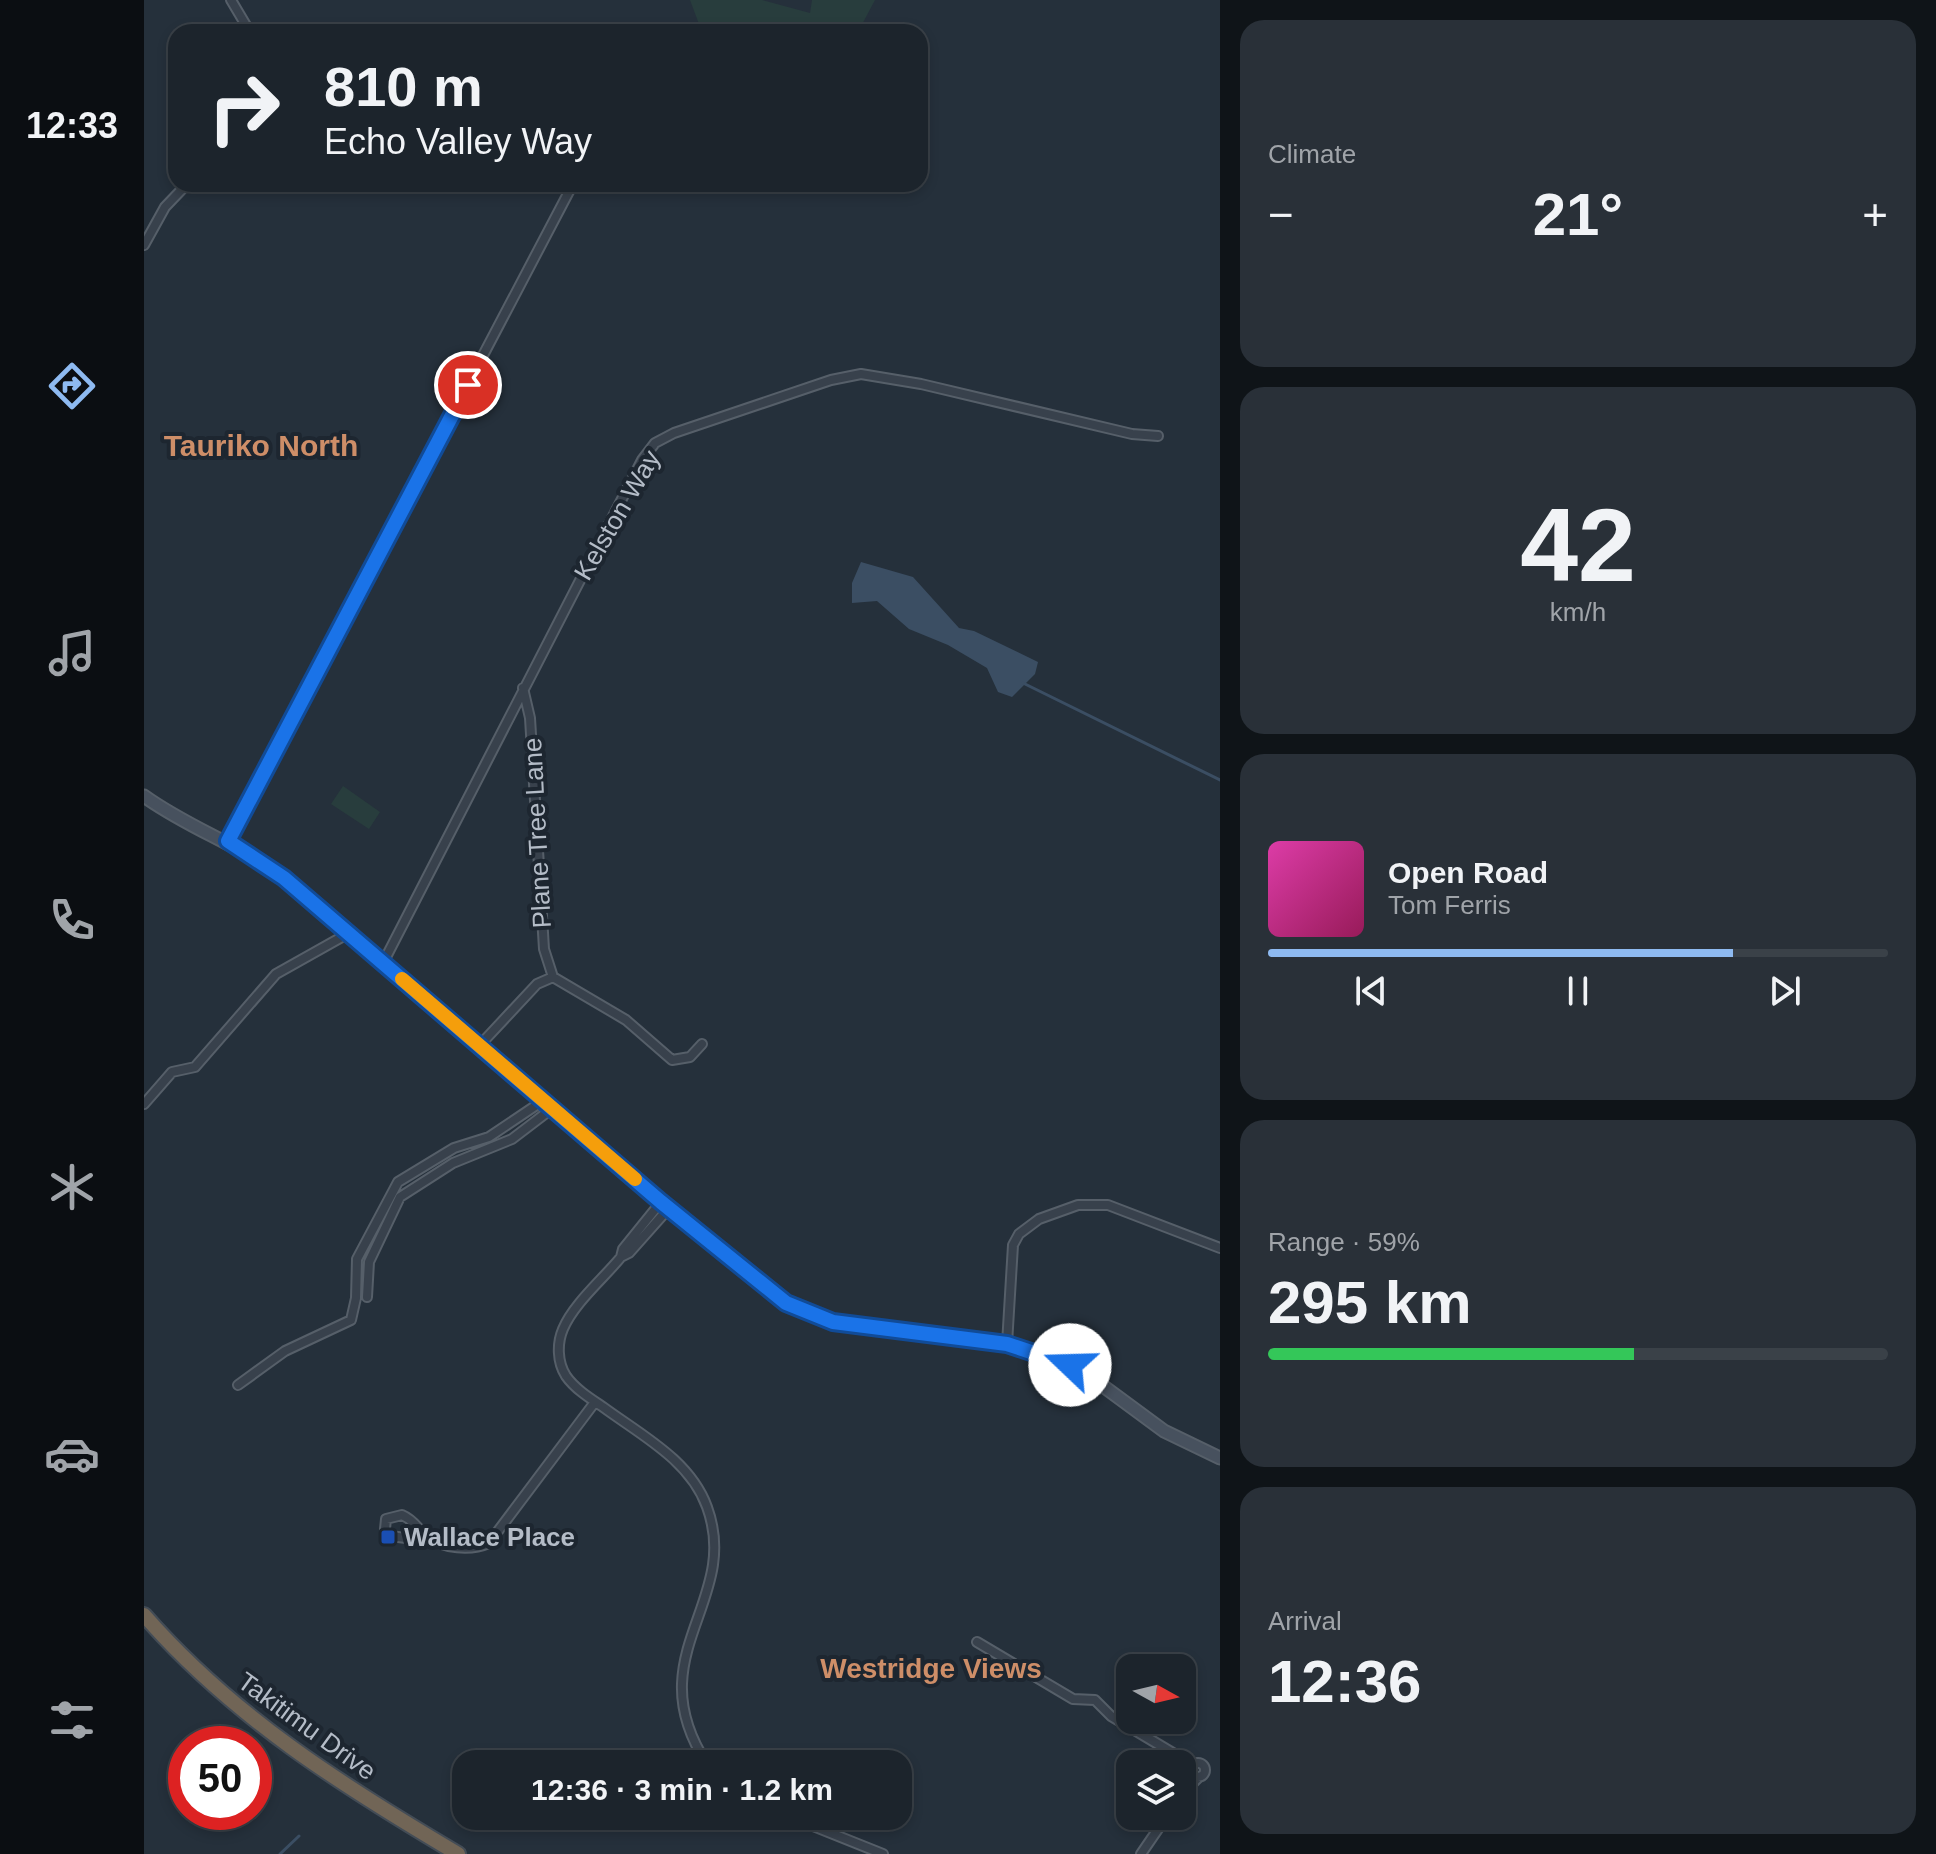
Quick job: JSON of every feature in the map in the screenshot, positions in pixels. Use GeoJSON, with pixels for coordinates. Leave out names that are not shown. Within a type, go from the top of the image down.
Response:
{"type":"FeatureCollection","features":[{"type":"Feature","properties":{"kind":"highway","name":"Takitimu Drive"},"geometry":{"type":"LineString","coordinates":[[144,1615],[216,1689],[273,1736],[330,1776],[458,1854]]}},
{"type":"Feature","properties":{"kind":"main road"},"geometry":{"type":"LineString","coordinates":[[144,796],[176,817],[228,841],[268,866],[755,1281],[808,1314],[850,1325],[1007,1344],[1084,1372],[1164,1431],[1220,1458]]}},
{"type":"Feature","properties":{"kind":"street"},"geometry":{"type":"LineString","coordinates":[[231,0],[245,24]]}},
{"type":"Feature","properties":{"kind":"street"},"geometry":{"type":"LineString","coordinates":[[144,245],[165,207],[179,192]]}},
{"type":"Feature","properties":{"kind":"street"},"geometry":{"type":"LineString","coordinates":[[228,841],[569,192]]}},
{"type":"Feature","properties":{"kind":"street","name":"Kelston Way"},"geometry":{"type":"LineString","coordinates":[[383,963],[642,460],[655,443],[674,433],[831,380],[861,374],[921,384],[1132,434],[1158,436]]}},
{"type":"Feature","properties":{"kind":"street","name":"Plane Tree Lane"},"geometry":{"type":"LineString","coordinates":[[523,688],[530,718],[544,949],[553,977]]}},
{"type":"Feature","properties":{"kind":"street"},"geometry":{"type":"LineString","coordinates":[[144,1104],[172,1072],[195,1067],[276,974],[349,933]]}},
{"type":"Feature","properties":{"kind":"street"},"geometry":{"type":"LineString","coordinates":[[480,1045],[537,984],[553,977],[626,1020],[672,1060],[690,1057],[702,1044]]}},
{"type":"Feature","properties":{"kind":"street"},"geometry":{"type":"LineString","coordinates":[[367,1297],[369,1262],[400,1197],[453,1163],[512,1139],[549,1104]]}},
{"type":"Feature","properties":{"kind":"street"},"geometry":{"type":"LineString","coordinates":[[238,1385],[285,1351],[351,1320],[357,1259],[398,1182],[454,1148],[489,1137],[549,1104]]}},
{"type":"Feature","properties":{"kind":"street"},"geometry":{"type":"LineString","coordinates":[[665,1205],[629,1253],[621,1257],[568,1320],[561,1337],[559,1357],[566,1376],[595,1402],[681,1466],[708,1508],[715,1542],[713,1566],[685,1652],[680,1682],[688,1732],[699,1750]]}},
{"type":"Feature","properties":{"kind":"street"},"geometry":{"type":"LineString","coordinates":[[1007,1344],[1013,1245],[1019,1234],[1039,1219],[1078,1205],[1108,1205],[1220,1248]]}},
{"type":"Feature","properties":{"kind":"street"},"geometry":{"type":"LineString","coordinates":[[424,1535],[417,1523],[402,1515],[386,1519],[385,1529],[390,1536],[414,1539],[424,1535],[469,1550],[489,1543],[595,1402]]}},
{"type":"Feature","properties":{"kind":"street"},"geometry":{"type":"LineString","coordinates":[[977,1642],[1073,1699],[1095,1700],[1111,1716],[1164,1750]]}},
{"type":"Feature","properties":{"kind":"street"},"geometry":{"type":"LineString","coordinates":[[823,1830],[883,1854]]}},
{"type":"Feature","properties":{"kind":"street"},"geometry":{"type":"LineString","coordinates":[[1141,1854],[1157,1830]]}},
{"type":"Feature","properties":{"kind":"green space"},"geometry":{"type":"Polygon","coordinates":[[[690,0],[762,0],[810,13],[812,0],[875,0],[862,24],[699,24],[690,0]]]}},
{"type":"Feature","properties":{"kind":"green space"},"geometry":{"type":"Polygon","coordinates":[[[343,786],[380,812],[369,829],[331,804],[343,786]]]}},
{"type":"Feature","properties":{"kind":"water"},"geometry":{"type":"Polygon","coordinates":[[[861,562],[913,577],[959,628],[974,631],[1038,662],[1035,674],[1012,697],[998,692],[987,668],[948,645],[909,629],[877,601],[852,603],[852,583],[861,562]]]}},
{"type":"Feature","properties":{"kind":"waterway"},"geometry":{"type":"LineString","coordinates":[[1023,683],[1220,780]]}},
{"type":"Feature","properties":{"kind":"waterway"},"geometry":{"type":"LineString","coordinates":[[280,1854],[299,1836]]}},
{"type":"Feature","properties":{"kind":"slow traffic"},"geometry":{"type":"LineString","coordinates":[[402,979],[635,1179]]}},
{"type":"Feature","properties":{"kind":"place","name":"Wallace Place"},"geometry":{"type":"Point","coordinates":[388,1537]}},
{"type":"Feature","properties":{"kind":"district","name":"Tauriko North"},"geometry":{"type":"Point","coordinates":[261,445]}},
{"type":"Feature","properties":{"kind":"district","name":"Westridge Views"},"geometry":{"type":"Point","coordinates":[931,1668]}},
{"type":"Feature","properties":{"kind":"route"},"geometry":{"type":"LineString","coordinates":[[468,385],[228,841],[284,878],[661,1202],[786,1303],[833,1322],[1007,1344],[1070,1365]]}}]}
